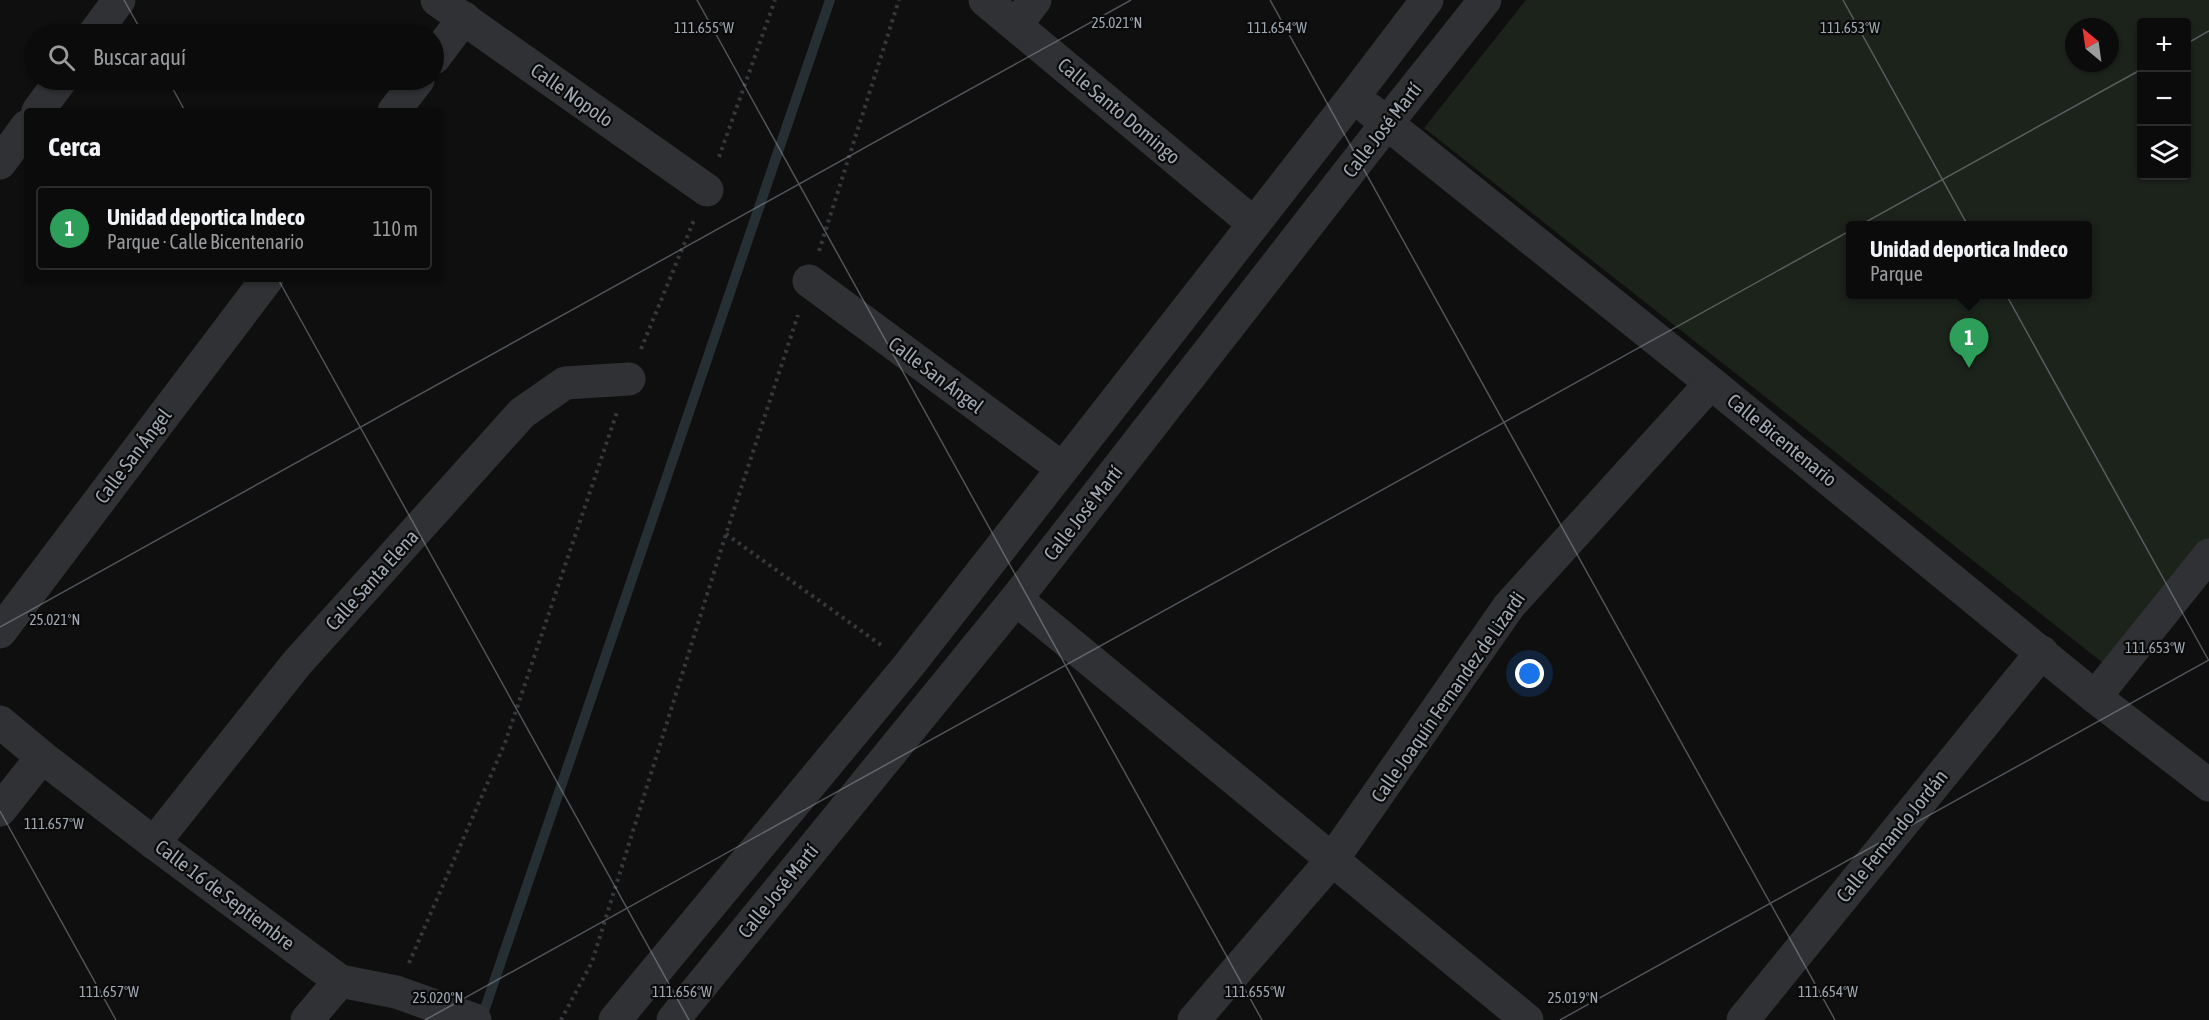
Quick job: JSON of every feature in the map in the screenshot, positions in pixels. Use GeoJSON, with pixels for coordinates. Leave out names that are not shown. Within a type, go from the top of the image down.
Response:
{"type":"FeatureCollection","features":[{"type":"Feature","properties":{"kind":"street"},"geometry":{"type":"LineString","coordinates":[[101,24],[119,0]]}},
{"type":"Feature","properties":{"kind":"street","name":"Calle Nopolo"},"geometry":{"type":"LineString","coordinates":[[437,0],[707,190]]}},
{"type":"Feature","properties":{"kind":"street","name":"Calle Santo Domingo"},"geometry":{"type":"LineString","coordinates":[[985,0],[1025,12],[1253,223]]}},
{"type":"Feature","properties":{"kind":"street"},"geometry":{"type":"LineString","coordinates":[[615,1020],[909,665],[1427,0]]}},
{"type":"Feature","properties":{"kind":"street","name":"Calle José Martí"},"geometry":{"type":"LineString","coordinates":[[673,1020],[1016,599],[1386,123],[1485,0]]}},
{"type":"Feature","properties":{"kind":"street"},"geometry":{"type":"LineString","coordinates":[[444,45],[464,18]]}},
{"type":"Feature","properties":{"kind":"street"},"geometry":{"type":"LineString","coordinates":[[40,108],[54,90]]}},
{"type":"Feature","properties":{"kind":"street"},"geometry":{"type":"LineString","coordinates":[[396,108],[410,90]]}},
{"type":"Feature","properties":{"kind":"street","name":"Calle Bicentenario"},"geometry":{"type":"LineString","coordinates":[[1354,96],[1711,383],[2095,697],[2209,785]]}},
{"type":"Feature","properties":{"kind":"street"},"geometry":{"type":"LineString","coordinates":[[1,158],[24,130]]}},
{"type":"Feature","properties":{"kind":"street","name":"Calle San Ángel"},"geometry":{"type":"LineString","coordinates":[[810,281],[1062,468]]}},
{"type":"Feature","properties":{"kind":"street","name":"Calle San Ángel"},"geometry":{"type":"LineString","coordinates":[[0,632],[265,282]]}},
{"type":"Feature","properties":{"kind":"street","name":"Calle Santa Elena"},"geometry":{"type":"LineString","coordinates":[[154,843],[297,663],[522,413],[565,383],[629,379]]}},
{"type":"Feature","properties":{"kind":"street","name":"Calle Joaquín Fernandez de Lizardi"},"geometry":{"type":"LineString","coordinates":[[1194,1020],[1332,860],[1509,606],[1711,383]]}},
{"type":"Feature","properties":{"kind":"street"},"geometry":{"type":"LineString","coordinates":[[2095,697],[2209,555]]}},
{"type":"Feature","properties":{"kind":"street"},"geometry":{"type":"LineString","coordinates":[[1016,599],[1527,1020]]}},
{"type":"Feature","properties":{"kind":"street","name":"Calle Fernando Jordán"},"geometry":{"type":"LineString","coordinates":[[1743,1020],[2042,652]]}},
{"type":"Feature","properties":{"kind":"street","name":"Calle 16 de Septiembre"},"geometry":{"type":"LineString","coordinates":[[0,722],[154,843],[340,981],[396,992],[475,1020]]}},
{"type":"Feature","properties":{"kind":"street"},"geometry":{"type":"LineString","coordinates":[[0,810],[42,757]]}},
{"type":"Feature","properties":{"kind":"street"},"geometry":{"type":"LineString","coordinates":[[308,1020],[340,981]]}},
{"type":"Feature","properties":{"kind":"path"},"geometry":{"type":"LineString","coordinates":[[396,992],[505,743],[629,379],[707,190],[775,0]]}},
{"type":"Feature","properties":{"kind":"path"},"geometry":{"type":"LineString","coordinates":[[561,1020],[592,962],[726,534],[810,281],[899,0]]}},
{"type":"Feature","properties":{"kind":"path"},"geometry":{"type":"LineString","coordinates":[[726,534],[909,665]]}},
{"type":"Feature","properties":{"kind":"shaded area"},"geometry":{"type":"Polygon","coordinates":[[[1526,0],[2209,0],[2209,560],[2117,674],[1424,128],[1526,0]]]}},
{"type":"Feature","properties":{"kind":"waterway"},"geometry":{"type":"LineString","coordinates":[[481,1020],[830,0]]}},
{"type":"Feature","properties":{"kind":"place","name":"Unidad deportica Indeco"},"geometry":{"type":"Point","coordinates":[1969,368]}}]}
